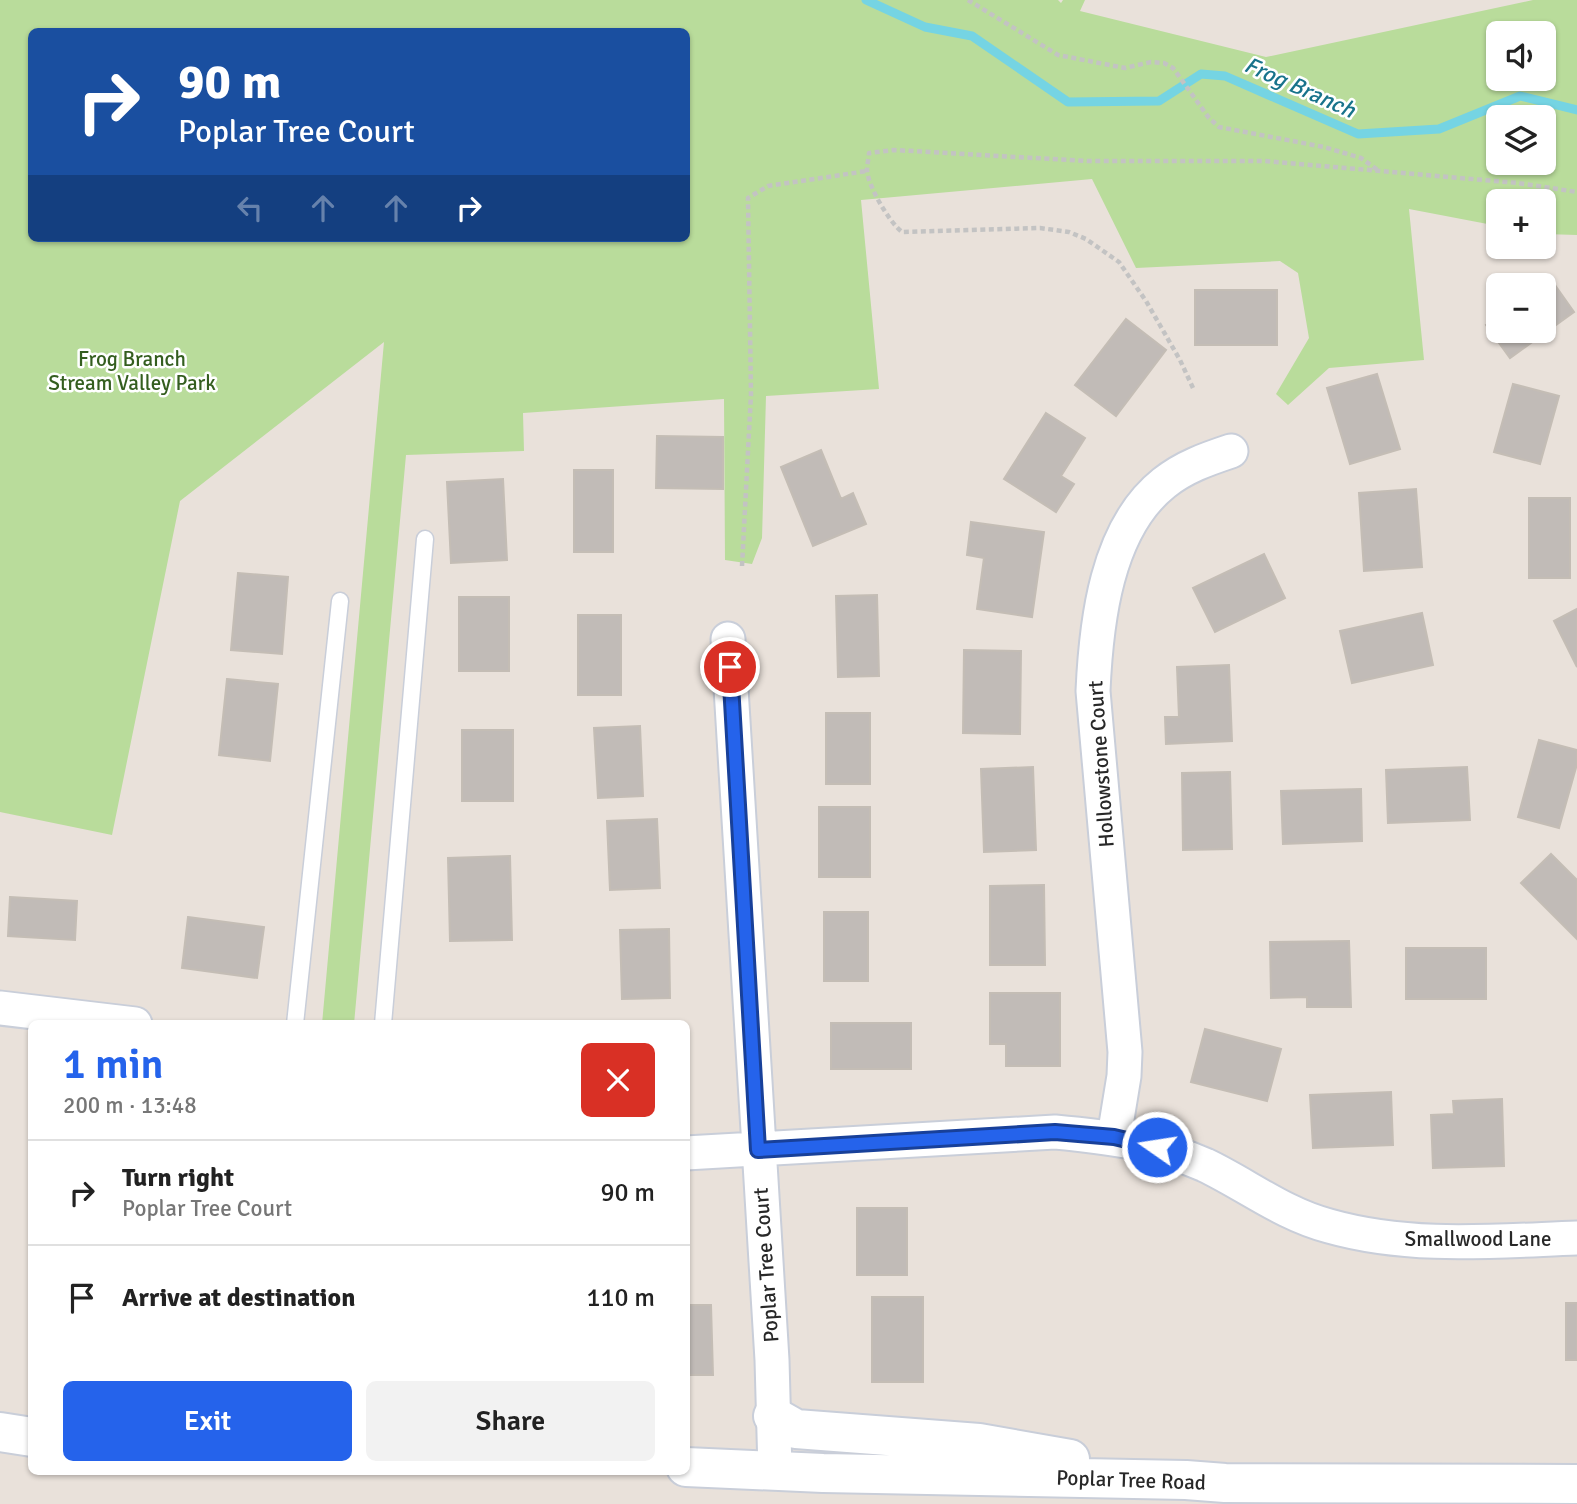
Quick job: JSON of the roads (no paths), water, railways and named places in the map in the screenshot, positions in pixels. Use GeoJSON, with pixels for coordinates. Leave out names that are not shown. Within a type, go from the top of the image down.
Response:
{"type":"FeatureCollection","features":[{"type":"Feature","properties":{"kind":"main road"},"geometry":{"type":"LineString","coordinates":[[773,1416],[796,1429],[979,1443],[1186,1480]]}},
{"type":"Feature","properties":{"kind":"main road"},"geometry":{"type":"LineString","coordinates":[[0,1432],[28,1436]]}},
{"type":"Feature","properties":{"kind":"main road","name":"Poplar Tree Road"},"geometry":{"type":"LineString","coordinates":[[690,1467],[1238,1483],[1577,1484]]}},
{"type":"Feature","properties":{"kind":"street","name":"Hollowstone Court"},"geometry":{"type":"LineString","coordinates":[[1114,1137],[1125,1052],[1093,691],[1096,637],[1106,583],[1132,517],[1164,483],[1195,464],[1231,451]]}},
{"type":"Feature","properties":{"kind":"street","name":"Poplar Tree Court"},"geometry":{"type":"LineString","coordinates":[[728,639],[775,1471]]}},
{"type":"Feature","properties":{"kind":"street"},"geometry":{"type":"LineString","coordinates":[[0,1008],[101,1020]]}},
{"type":"Feature","properties":{"kind":"street","name":"Smallwood Lane"},"geometry":{"type":"LineString","coordinates":[[690,1153],[1055,1132],[1114,1137],[1157,1147],[1205,1166],[1277,1206],[1327,1226],[1379,1238],[1434,1243],[1577,1238]]}},
{"type":"Feature","properties":{"kind":"lane"},"geometry":{"type":"LineString","coordinates":[[383,1020],[425,539]]}},
{"type":"Feature","properties":{"kind":"lane"},"geometry":{"type":"LineString","coordinates":[[295,1020],[340,601]]}},
{"type":"Feature","properties":{"kind":"waterway","name":"Frog Branch"},"geometry":{"type":"LineString","coordinates":[[866,0],[925,27],[972,36],[1068,102],[1159,101],[1201,74],[1225,76],[1358,134],[1439,129],[1520,96],[1577,110]]}},
{"type":"Feature","properties":{"kind":"park label","name":"Frog Branch Stream Valley Park"},"geometry":{"type":"Point","coordinates":[132,371]}}]}
